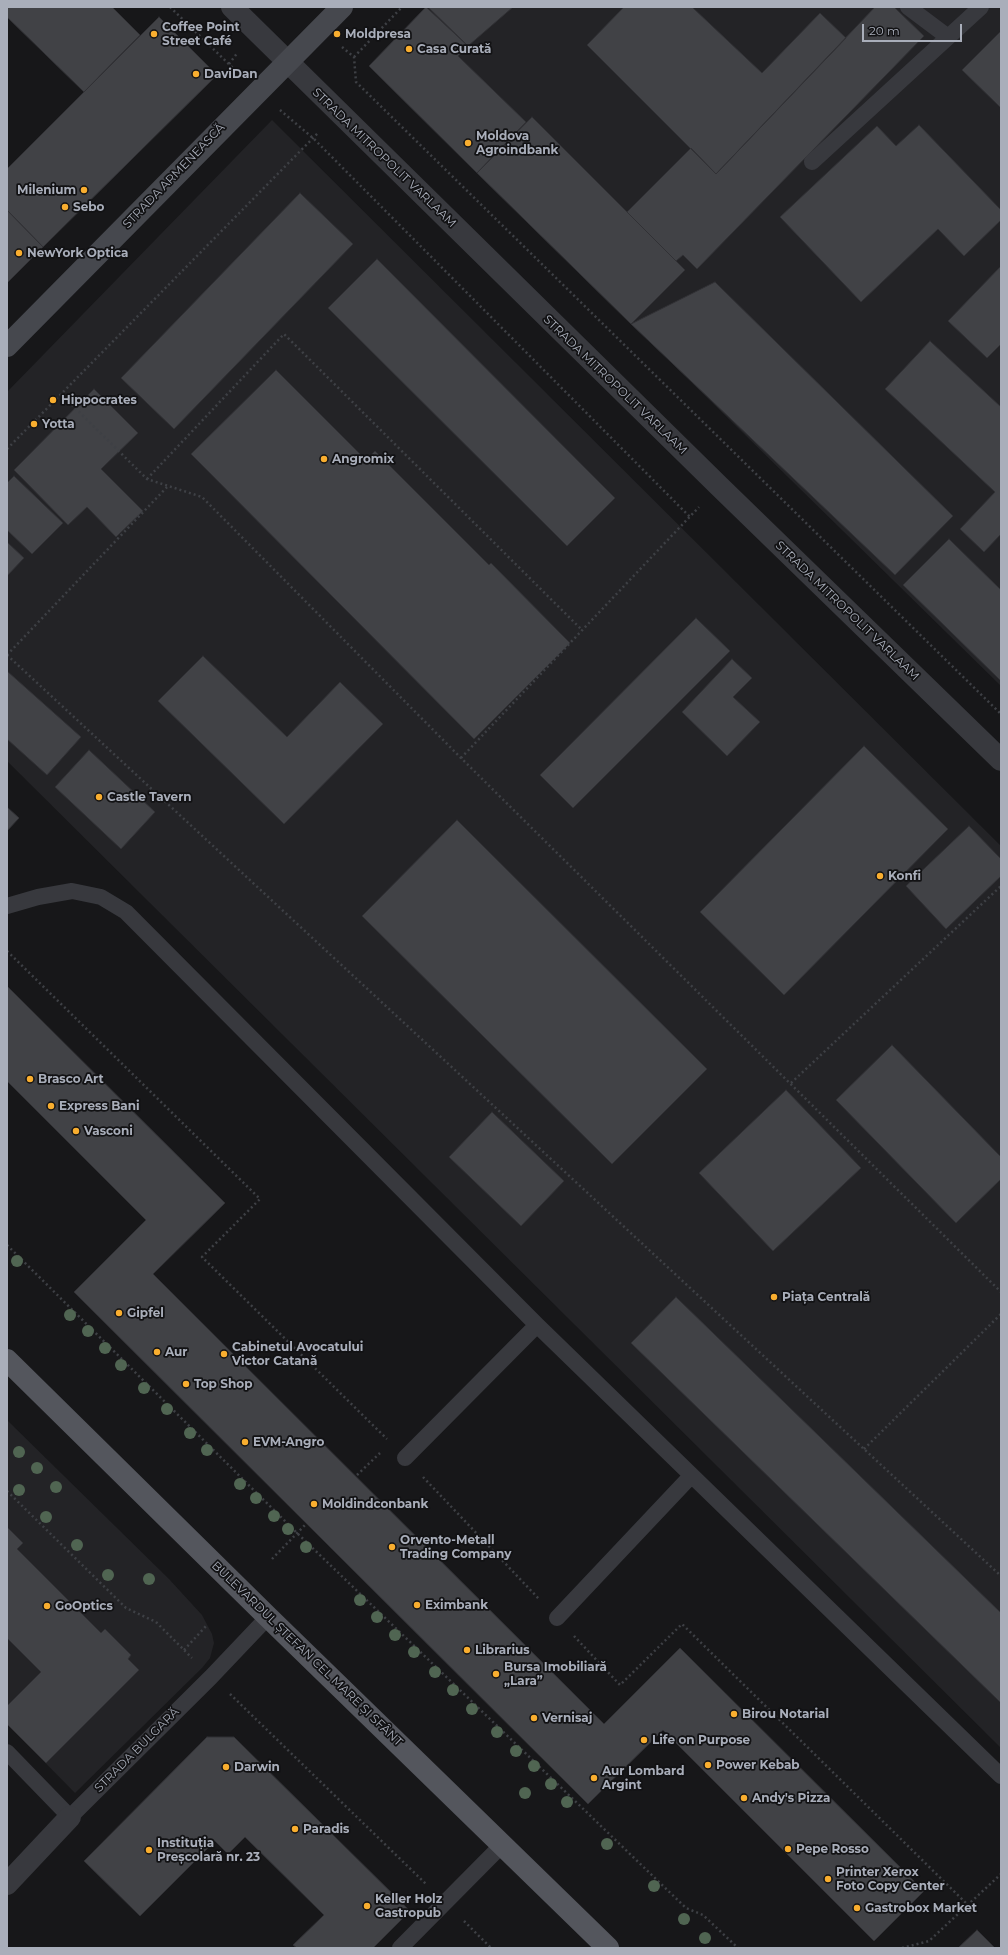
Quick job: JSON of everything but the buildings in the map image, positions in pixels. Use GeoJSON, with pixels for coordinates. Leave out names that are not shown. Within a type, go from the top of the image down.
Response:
{"type":"FeatureCollection","features":[{"type":"Feature","properties":{"kind":"main road","name":"STRADA ARMENEASCĂ"},"geometry":{"type":"LineString","coordinates":[[7,346],[342,7]]}},
{"type":"Feature","properties":{"kind":"main road","name":"BULEVARDUL ȘTEFAN CEL MARE ȘI SFÂNT"},"geometry":{"type":"LineString","coordinates":[[7,1360],[608,1948]]}},
{"type":"Feature","properties":{"kind":"street","name":"STRADA MITROPOLIT VARLAAM"},"geometry":{"type":"LineString","coordinates":[[232,7],[337,112],[1001,760]]}},
{"type":"Feature","properties":{"kind":"street","name":"STRADA BULGARĂ"},"geometry":{"type":"LineString","coordinates":[[7,1884],[70,1817]]}},
{"type":"Feature","properties":{"kind":"lane"},"geometry":{"type":"LineString","coordinates":[[908,7],[948,37]]}},
{"type":"Feature","properties":{"kind":"lane"},"geometry":{"type":"LineString","coordinates":[[812,162],[981,7]]}},
{"type":"Feature","properties":{"kind":"lane"},"geometry":{"type":"LineString","coordinates":[[7,906],[38,897],[72,891],[100,897],[126,912],[538,1325],[691,1476],[1001,1776]]}},
{"type":"Feature","properties":{"kind":"lane"},"geometry":{"type":"LineString","coordinates":[[405,1458],[538,1325]]}},
{"type":"Feature","properties":{"kind":"lane"},"geometry":{"type":"LineString","coordinates":[[557,1618],[691,1476]]}},
{"type":"Feature","properties":{"kind":"lane","name":"STRADA BULGARĂ"},"geometry":{"type":"LineString","coordinates":[[70,1817],[211,1677],[268,1617]]}},
{"type":"Feature","properties":{"kind":"lane"},"geometry":{"type":"LineString","coordinates":[[7,1752],[70,1817]]}},
{"type":"Feature","properties":{"kind":"lane"},"geometry":{"type":"LineString","coordinates":[[400,1948],[502,1845]]}},
{"type":"Feature","properties":{"kind":"path"},"geometry":{"type":"LineString","coordinates":[[170,7],[258,91],[313,138],[690,517]]}},
{"type":"Feature","properties":{"kind":"path"},"geometry":{"type":"LineString","coordinates":[[354,57],[402,7]]}},
{"type":"Feature","properties":{"kind":"path"},"geometry":{"type":"LineString","coordinates":[[7,449],[337,112],[356,82],[354,57],[321,28]]}},
{"type":"Feature","properties":{"kind":"path"},"geometry":{"type":"LineString","coordinates":[[356,82],[1001,714]]}},
{"type":"Feature","properties":{"kind":"path"},"geometry":{"type":"LineString","coordinates":[[147,478],[284,334],[582,630]]}},
{"type":"Feature","properties":{"kind":"path"},"geometry":{"type":"LineString","coordinates":[[61,394],[147,478],[202,497],[461,758],[1001,1292]]}},
{"type":"Feature","properties":{"kind":"path"},"geometry":{"type":"LineString","coordinates":[[168,486],[7,655],[1001,1576]]}},
{"type":"Feature","properties":{"kind":"path"},"geometry":{"type":"LineString","coordinates":[[461,758],[719,486]]}},
{"type":"Feature","properties":{"kind":"path"},"geometry":{"type":"LineString","coordinates":[[790,1083],[1001,886]]}},
{"type":"Feature","properties":{"kind":"path"},"geometry":{"type":"LineString","coordinates":[[7,951],[260,1199],[202,1257],[391,1443],[620,1685],[682,1624],[968,1905]]}},
{"type":"Feature","properties":{"kind":"path"},"geometry":{"type":"LineString","coordinates":[[7,1245],[297,1533],[686,1908],[703,1915],[738,1948]]}},
{"type":"Feature","properties":{"kind":"path"},"geometry":{"type":"LineString","coordinates":[[864,1449],[1001,1314]]}},
{"type":"Feature","properties":{"kind":"path"},"geometry":{"type":"LineString","coordinates":[[357,1475],[391,1443]]}},
{"type":"Feature","properties":{"kind":"path"},"geometry":{"type":"LineString","coordinates":[[7,1491],[126,1608],[156,1622],[197,1663]]}},
{"type":"Feature","properties":{"kind":"path"},"geometry":{"type":"LineString","coordinates":[[272,1559],[305,1525]]}},
{"type":"Feature","properties":{"kind":"path"},"geometry":{"type":"LineString","coordinates":[[184,1650],[207,1625]]}},
{"type":"Feature","properties":{"kind":"path"},"geometry":{"type":"LineString","coordinates":[[229,1694],[491,1948]]}},
{"type":"Feature","properties":{"kind":"path"},"geometry":{"type":"LineString","coordinates":[[902,1948],[929,1941],[1001,1874]]}},
{"type":"Feature","properties":{"kind":"shaded area"},"geometry":{"type":"Polygon","coordinates":[[[426,7],[1001,7],[1001,686],[369,66],[426,7]]]}},
{"type":"Feature","properties":{"kind":"shaded area","name":"Piața Centrală"},"geometry":{"type":"Polygon","coordinates":[[[272,120],[1001,846],[1001,1748],[7,761],[7,392],[272,120]]]}},
{"type":"Feature","properties":{"kind":"shaded area"},"geometry":{"type":"Polygon","coordinates":[[[7,1420],[169,1579],[202,1615],[212,1634],[214,1643],[210,1658],[202,1668],[75,1793],[7,1724],[7,1420]]]}},
{"type":"Feature","properties":{"kind":"place","name":"Coffee Point Street Café"},"geometry":{"type":"Point","coordinates":[154,34]}},
{"type":"Feature","properties":{"kind":"place","name":"Moldpresa"},"geometry":{"type":"Point","coordinates":[337,34]}},
{"type":"Feature","properties":{"kind":"place","name":"Casa Curată"},"geometry":{"type":"Point","coordinates":[409,49]}},
{"type":"Feature","properties":{"kind":"place","name":"DaviDan"},"geometry":{"type":"Point","coordinates":[196,74]}},
{"type":"Feature","properties":{"kind":"place","name":"Moldova Agroindbank"},"geometry":{"type":"Point","coordinates":[468,143]}},
{"type":"Feature","properties":{"kind":"place","name":"Milenium"},"geometry":{"type":"Point","coordinates":[84,190]}},
{"type":"Feature","properties":{"kind":"place","name":"Sebo"},"geometry":{"type":"Point","coordinates":[65,207]}},
{"type":"Feature","properties":{"kind":"place","name":"NewYork Optica"},"geometry":{"type":"Point","coordinates":[19,253]}},
{"type":"Feature","properties":{"kind":"place","name":"Hippocrates"},"geometry":{"type":"Point","coordinates":[53,400]}},
{"type":"Feature","properties":{"kind":"place","name":"Yotta"},"geometry":{"type":"Point","coordinates":[34,424]}},
{"type":"Feature","properties":{"kind":"place","name":"Angromix"},"geometry":{"type":"Point","coordinates":[324,459]}},
{"type":"Feature","properties":{"kind":"place","name":"Castle Tavern"},"geometry":{"type":"Point","coordinates":[99,797]}},
{"type":"Feature","properties":{"kind":"place","name":"Konfi"},"geometry":{"type":"Point","coordinates":[880,876]}},
{"type":"Feature","properties":{"kind":"place","name":"Brasco Art"},"geometry":{"type":"Point","coordinates":[30,1079]}},
{"type":"Feature","properties":{"kind":"place","name":"Express Bani"},"geometry":{"type":"Point","coordinates":[51,1106]}},
{"type":"Feature","properties":{"kind":"place","name":"Vasconi"},"geometry":{"type":"Point","coordinates":[76,1131]}},
{"type":"Feature","properties":{"kind":"place","name":"Piața Centrală"},"geometry":{"type":"Point","coordinates":[774,1297]}},
{"type":"Feature","properties":{"kind":"place","name":"Gipfel"},"geometry":{"type":"Point","coordinates":[119,1313]}},
{"type":"Feature","properties":{"kind":"place","name":"Aur"},"geometry":{"type":"Point","coordinates":[157,1352]}},
{"type":"Feature","properties":{"kind":"place","name":"Cabinetul Avocatului Victor Catană"},"geometry":{"type":"Point","coordinates":[224,1354]}},
{"type":"Feature","properties":{"kind":"place","name":"Top Shop"},"geometry":{"type":"Point","coordinates":[186,1384]}},
{"type":"Feature","properties":{"kind":"place","name":"EVM-Angro"},"geometry":{"type":"Point","coordinates":[245,1442]}},
{"type":"Feature","properties":{"kind":"place","name":"Moldindconbank"},"geometry":{"type":"Point","coordinates":[314,1504]}},
{"type":"Feature","properties":{"kind":"place","name":"Orvento-Metall Trading Company"},"geometry":{"type":"Point","coordinates":[392,1547]}},
{"type":"Feature","properties":{"kind":"place","name":"Eximbank"},"geometry":{"type":"Point","coordinates":[417,1605]}},
{"type":"Feature","properties":{"kind":"place","name":"GoOptics"},"geometry":{"type":"Point","coordinates":[47,1606]}},
{"type":"Feature","properties":{"kind":"place","name":"Librarius"},"geometry":{"type":"Point","coordinates":[467,1650]}},
{"type":"Feature","properties":{"kind":"place","name":"Bursa Imobiliară „Lara”"},"geometry":{"type":"Point","coordinates":[496,1674]}},
{"type":"Feature","properties":{"kind":"place","name":"Birou Notarial"},"geometry":{"type":"Point","coordinates":[734,1714]}},
{"type":"Feature","properties":{"kind":"place","name":"Vernisaj"},"geometry":{"type":"Point","coordinates":[534,1718]}},
{"type":"Feature","properties":{"kind":"place","name":"Life on Purpose"},"geometry":{"type":"Point","coordinates":[644,1740]}},
{"type":"Feature","properties":{"kind":"place","name":"Power Kebab"},"geometry":{"type":"Point","coordinates":[708,1765]}},
{"type":"Feature","properties":{"kind":"place","name":"Darwin"},"geometry":{"type":"Point","coordinates":[226,1767]}},
{"type":"Feature","properties":{"kind":"place","name":"Aur Lombard Argint"},"geometry":{"type":"Point","coordinates":[594,1778]}},
{"type":"Feature","properties":{"kind":"place","name":"Andy's Pizza"},"geometry":{"type":"Point","coordinates":[744,1798]}},
{"type":"Feature","properties":{"kind":"place","name":"Paradis"},"geometry":{"type":"Point","coordinates":[295,1829]}},
{"type":"Feature","properties":{"kind":"place","name":"Pepe Rosso"},"geometry":{"type":"Point","coordinates":[788,1849]}},
{"type":"Feature","properties":{"kind":"place","name":"Instituția Preșcolară nr. 23"},"geometry":{"type":"Point","coordinates":[149,1850]}},
{"type":"Feature","properties":{"kind":"place","name":"Printer Xerox Foto Copy Center"},"geometry":{"type":"Point","coordinates":[828,1879]}},
{"type":"Feature","properties":{"kind":"place","name":"Keller Holz Gastropub"},"geometry":{"type":"Point","coordinates":[367,1906]}},
{"type":"Feature","properties":{"kind":"place","name":"Gastrobox Market"},"geometry":{"type":"Point","coordinates":[857,1908]}}]}
